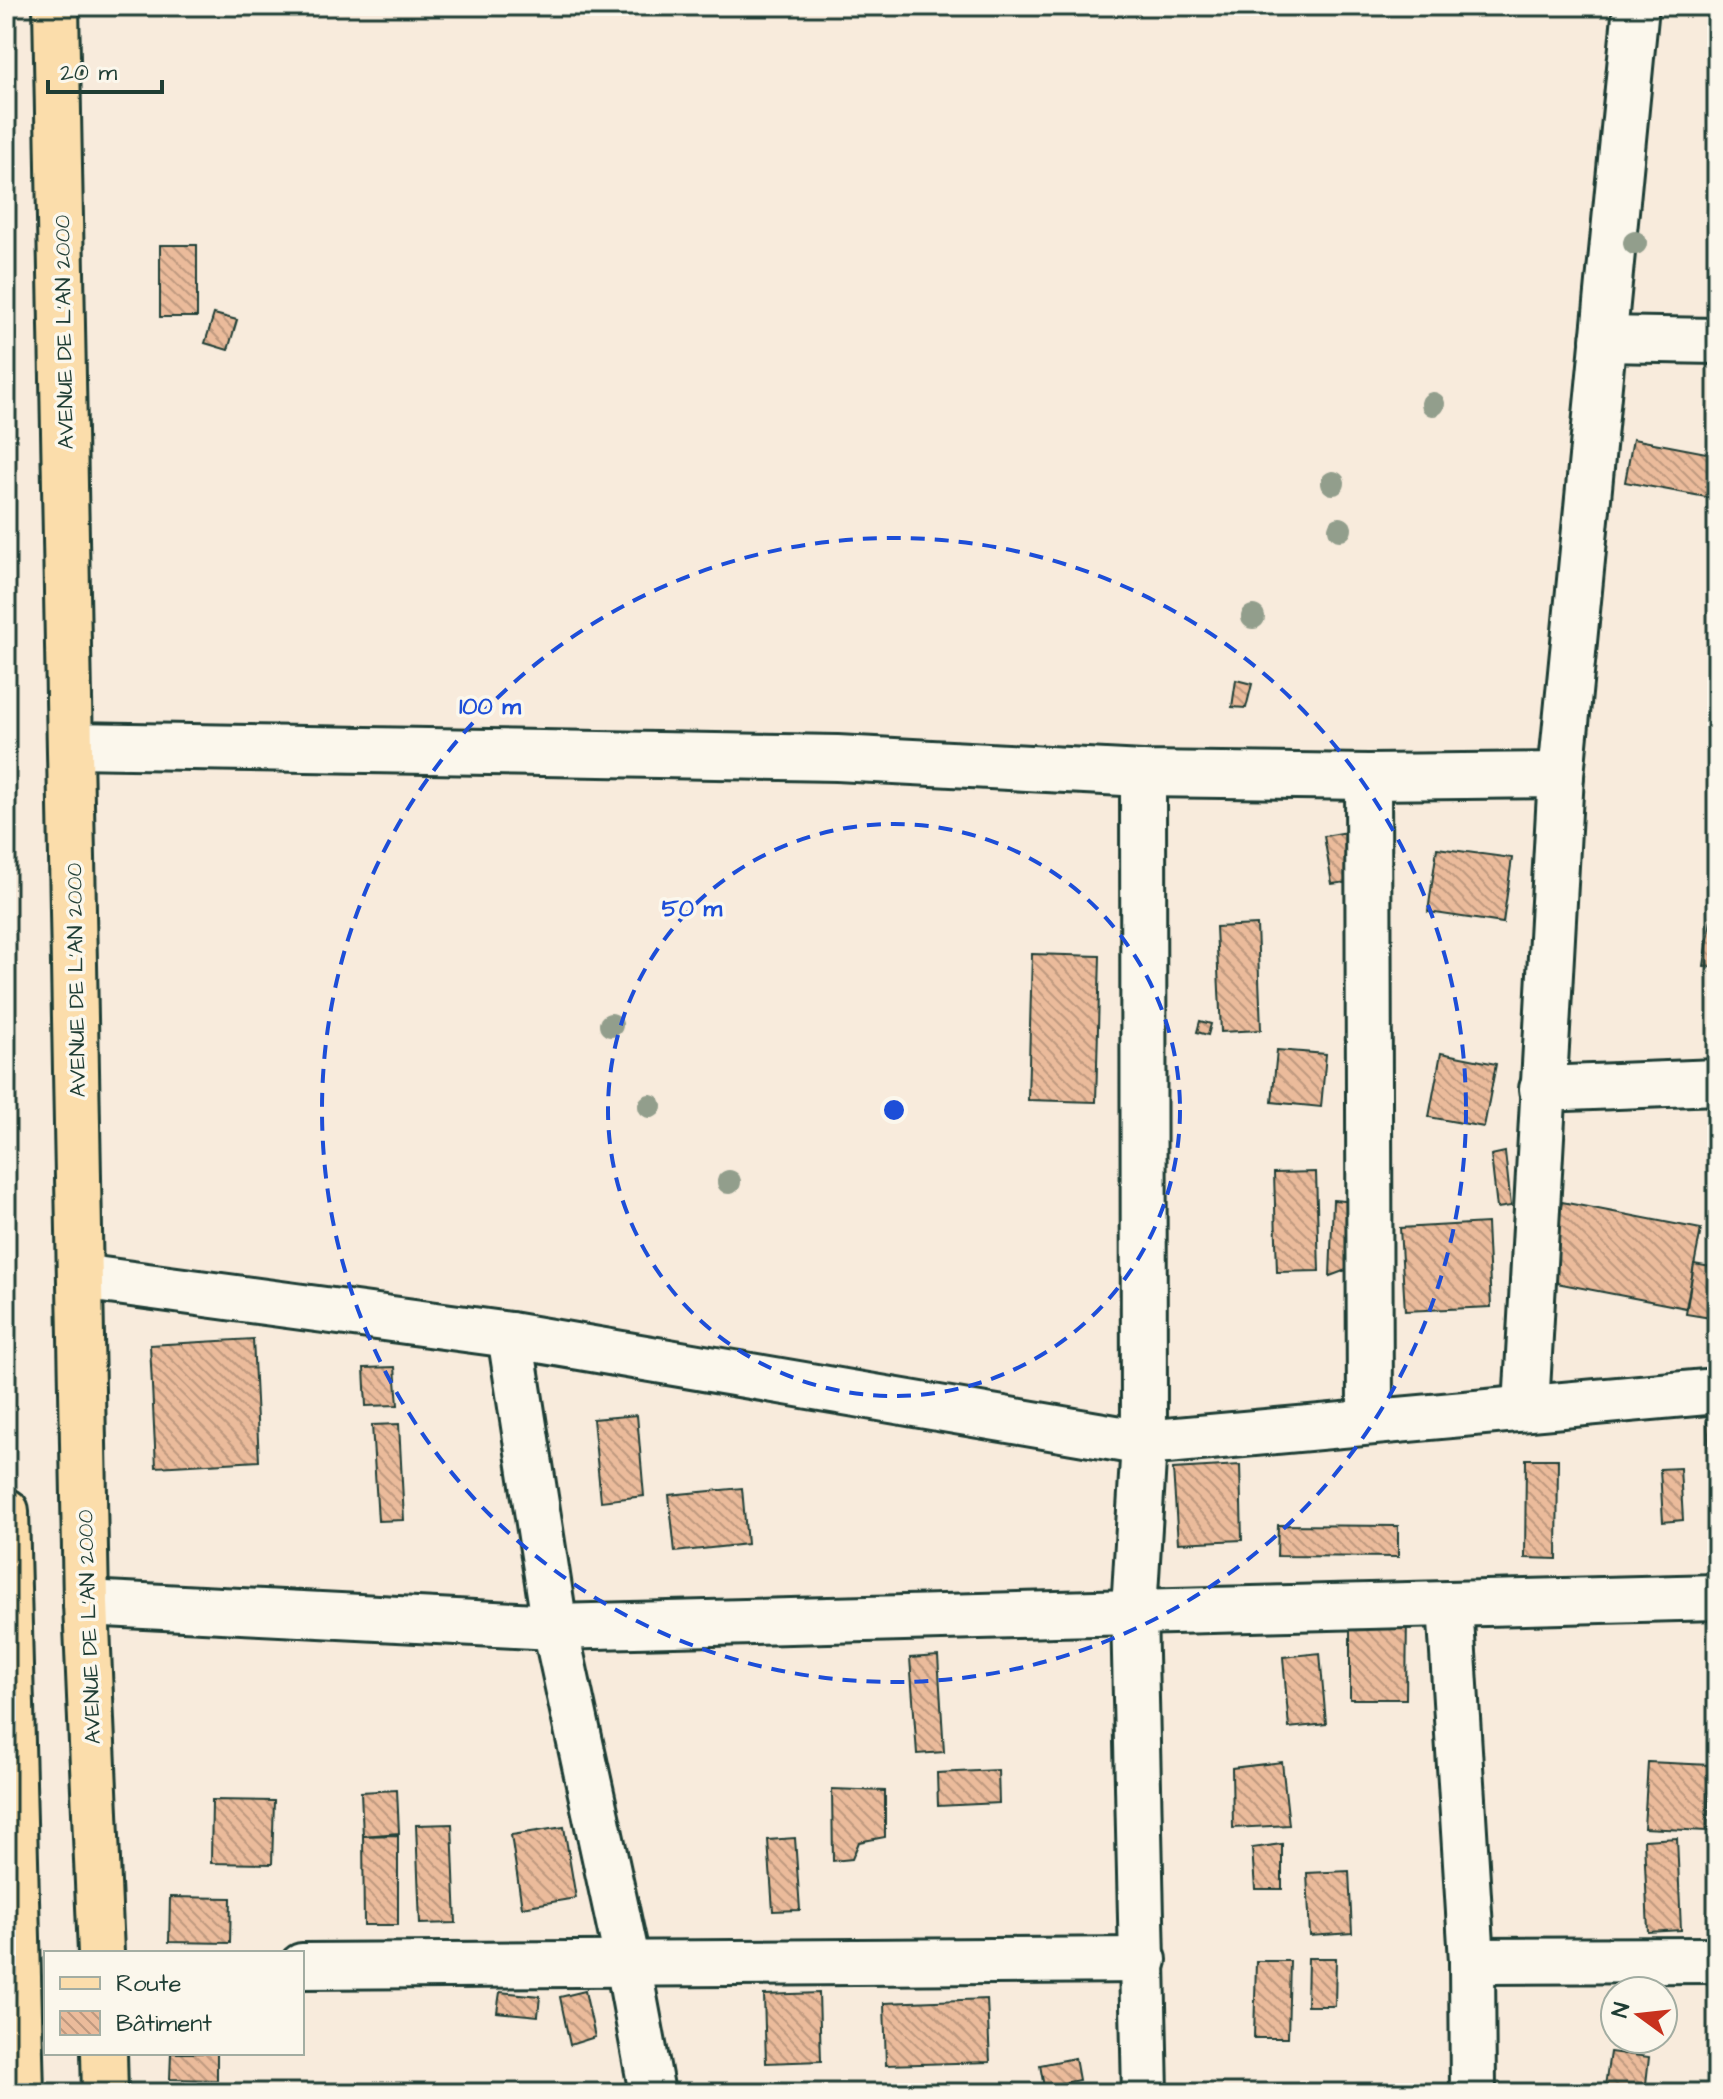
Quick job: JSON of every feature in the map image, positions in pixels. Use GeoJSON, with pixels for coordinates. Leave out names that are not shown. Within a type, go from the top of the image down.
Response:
{"type":"FeatureCollection","features":[{"type":"Feature","properties":{"kind":"main road","name":"AVENUE DE L'AN 2000"},"geometry":{"type":"LineString","coordinates":[[56,6],[86,1603],[101,1951]]}},
{"type":"Feature","properties":{"kind":"main road"},"geometry":{"type":"LineString","coordinates":[[6,1511],[11,1967],[21,2093]]}},
{"type":"Feature","properties":{"kind":"main road"},"geometry":{"type":"LineString","coordinates":[[104,2055],[105,2093]]}},
{"type":"Feature","properties":{"kind":"street"},"geometry":{"type":"LineString","coordinates":[[1526,1408],[1561,775],[1636,6]]}},
{"type":"Feature","properties":{"kind":"street"},"geometry":{"type":"LineString","coordinates":[[1603,339],[1717,341]]}},
{"type":"Feature","properties":{"kind":"street"},"geometry":{"type":"LineString","coordinates":[[71,745],[837,758],[1143,774],[1368,777],[1561,775]]}},
{"type":"Feature","properties":{"kind":"street"},"geometry":{"type":"LineString","coordinates":[[1143,774],[1144,1443],[1134,1611],[1145,2093]]}},
{"type":"Feature","properties":{"kind":"street"},"geometry":{"type":"LineString","coordinates":[[1368,777],[1370,1422]]}},
{"type":"Feature","properties":{"kind":"street"},"geometry":{"type":"LineString","coordinates":[[1542,1089],[1717,1082]]}},
{"type":"Feature","properties":{"kind":"street"},"geometry":{"type":"LineString","coordinates":[[80,1277],[510,1335],[1144,1443],[1717,1391]]}},
{"type":"Feature","properties":{"kind":"street"},"geometry":{"type":"LineString","coordinates":[[510,1335],[555,1627],[628,1964],[652,2093]]}},
{"type":"Feature","properties":{"kind":"street"},"geometry":{"type":"LineString","coordinates":[[86,1603],[555,1627],[1717,1597]]}},
{"type":"Feature","properties":{"kind":"street"},"geometry":{"type":"LineString","coordinates":[[1450,1604],[1472,1961],[1473,2093]]}},
{"type":"Feature","properties":{"kind":"street"},"geometry":{"type":"LineString","coordinates":[[304,1966],[1144,1960]]}},
{"type":"Feature","properties":{"kind":"street"},"geometry":{"type":"LineString","coordinates":[[1472,1961],[1717,1960]]}},
{"type":"Feature","properties":{"kind":"building"},"geometry":{"type":"Polygon","coordinates":[[[160,245],[197,245],[197,317],[160,317],[160,245]]]}},
{"type":"Feature","properties":{"kind":"building"},"geometry":{"type":"Polygon","coordinates":[[[214,314],[237,320],[228,350],[205,343],[214,314]]]}},
{"type":"Feature","properties":{"kind":"building"},"geometry":{"type":"Polygon","coordinates":[[[1633,439],[1717,455],[1717,499],[1625,482],[1633,439]]]}},
{"type":"Feature","properties":{"kind":"building"},"geometry":{"type":"Polygon","coordinates":[[[1236,680],[1252,684],[1246,708],[1232,707],[1236,680]]]}},
{"type":"Feature","properties":{"kind":"building"},"geometry":{"type":"Polygon","coordinates":[[[1348,832],[1356,881],[1332,884],[1324,836],[1348,832]]]}},
{"type":"Feature","properties":{"kind":"building"},"geometry":{"type":"Polygon","coordinates":[[[1437,848],[1512,858],[1503,923],[1428,912],[1437,848]]]}},
{"type":"Feature","properties":{"kind":"building"},"geometry":{"type":"Polygon","coordinates":[[[1717,894],[1717,968],[1704,966],[1717,894]]]}},
{"type":"Feature","properties":{"kind":"building"},"geometry":{"type":"Polygon","coordinates":[[[1257,925],[1261,1030],[1221,1032],[1216,927],[1257,925]]]}},
{"type":"Feature","properties":{"kind":"building"},"geometry":{"type":"Polygon","coordinates":[[[1032,954],[1100,956],[1096,1102],[1028,1100],[1032,954]]]}},
{"type":"Feature","properties":{"kind":"building"},"geometry":{"type":"Polygon","coordinates":[[[1200,1021],[1211,1024],[1208,1035],[1197,1032],[1200,1021]]]}},
{"type":"Feature","properties":{"kind":"building"},"geometry":{"type":"Polygon","coordinates":[[[1277,1050],[1326,1054],[1321,1107],[1272,1102],[1277,1050]]]}},
{"type":"Feature","properties":{"kind":"building"},"geometry":{"type":"Polygon","coordinates":[[[1441,1053],[1496,1064],[1484,1127],[1429,1117],[1441,1053]]]}},
{"type":"Feature","properties":{"kind":"building"},"geometry":{"type":"Polygon","coordinates":[[[1505,1152],[1511,1206],[1497,1208],[1491,1155],[1505,1152]]]}},
{"type":"Feature","properties":{"kind":"building"},"geometry":{"type":"Polygon","coordinates":[[[1316,1172],[1319,1271],[1277,1272],[1274,1173],[1316,1172]]]}},
{"type":"Feature","properties":{"kind":"building"},"geometry":{"type":"Polygon","coordinates":[[[1333,1200],[1356,1202],[1354,1267],[1330,1276],[1333,1200]]]}},
{"type":"Feature","properties":{"kind":"building"},"geometry":{"type":"Polygon","coordinates":[[[1562,1202],[1701,1229],[1686,1308],[1546,1281],[1562,1202]]]}},
{"type":"Feature","properties":{"kind":"building"},"geometry":{"type":"Polygon","coordinates":[[[1487,1223],[1491,1307],[1405,1311],[1400,1228],[1487,1223]]]}},
{"type":"Feature","properties":{"kind":"building"},"geometry":{"type":"Polygon","coordinates":[[[1694,1264],[1717,1268],[1717,1319],[1686,1314],[1694,1264]]]}},
{"type":"Feature","properties":{"kind":"building"},"geometry":{"type":"Polygon","coordinates":[[[253,1339],[259,1461],[156,1467],[150,1345],[253,1339]]]}},
{"type":"Feature","properties":{"kind":"building"},"geometry":{"type":"Polygon","coordinates":[[[395,1367],[398,1405],[366,1406],[364,1368],[395,1367]]]}},
{"type":"Feature","properties":{"kind":"building"},"geometry":{"type":"Polygon","coordinates":[[[637,1415],[644,1496],[601,1501],[593,1419],[637,1415]]]}},
{"type":"Feature","properties":{"kind":"building"},"geometry":{"type":"Polygon","coordinates":[[[1717,1421],[1717,1537],[1714,1537],[1707,1422],[1717,1421]]]}},
{"type":"Feature","properties":{"kind":"building"},"geometry":{"type":"Polygon","coordinates":[[[399,1424],[404,1520],[378,1521],[372,1425],[399,1424]]]}},
{"type":"Feature","properties":{"kind":"building"},"geometry":{"type":"Polygon","coordinates":[[[1526,1459],[1558,1459],[1557,1559],[1525,1558],[1526,1459]]]}},
{"type":"Feature","properties":{"kind":"building"},"geometry":{"type":"Polygon","coordinates":[[[1240,1465],[1242,1540],[1178,1543],[1173,1469],[1240,1465]]]}},
{"type":"Feature","properties":{"kind":"building"},"geometry":{"type":"Polygon","coordinates":[[[1680,1468],[1683,1520],[1663,1522],[1660,1469],[1680,1468]]]}},
{"type":"Feature","properties":{"kind":"building"},"geometry":{"type":"Polygon","coordinates":[[[742,1488],[747,1544],[675,1552],[669,1495],[742,1488]]]}},
{"type":"Feature","properties":{"kind":"building"},"geometry":{"type":"Polygon","coordinates":[[[1278,1525],[1398,1526],[1398,1557],[1277,1556],[1278,1525]]]}},
{"type":"Feature","properties":{"kind":"building"},"geometry":{"type":"Polygon","coordinates":[[[1350,1615],[1407,1615],[1406,1699],[1350,1699],[1350,1615]]]}},
{"type":"Feature","properties":{"kind":"building"},"geometry":{"type":"Polygon","coordinates":[[[1320,1653],[1326,1724],[1289,1728],[1283,1657],[1320,1653]]]}},
{"type":"Feature","properties":{"kind":"building"},"geometry":{"type":"Polygon","coordinates":[[[938,1656],[944,1752],[917,1754],[910,1658],[938,1656]]]}},
{"type":"Feature","properties":{"kind":"building"},"geometry":{"type":"Polygon","coordinates":[[[1282,1762],[1289,1825],[1233,1828],[1232,1768],[1282,1762]]]}},
{"type":"Feature","properties":{"kind":"building"},"geometry":{"type":"Polygon","coordinates":[[[1648,1762],[1710,1765],[1707,1831],[1644,1828],[1648,1762]]]}},
{"type":"Feature","properties":{"kind":"building"},"geometry":{"type":"Polygon","coordinates":[[[998,1770],[999,1803],[938,1806],[937,1773],[998,1770]]]}},
{"type":"Feature","properties":{"kind":"building"},"geometry":{"type":"Polygon","coordinates":[[[832,1789],[885,1791],[885,1837],[859,1842],[852,1859],[833,1861],[832,1789]]]}},
{"type":"Feature","properties":{"kind":"building"},"geometry":{"type":"Polygon","coordinates":[[[397,1790],[399,1833],[363,1836],[361,1792],[397,1790]]]}},
{"type":"Feature","properties":{"kind":"building"},"geometry":{"type":"Polygon","coordinates":[[[212,1800],[274,1801],[272,1864],[211,1863],[212,1800]]]}},
{"type":"Feature","properties":{"kind":"building"},"geometry":{"type":"Polygon","coordinates":[[[452,1824],[456,1923],[420,1924],[416,1825],[452,1824]]]}},
{"type":"Feature","properties":{"kind":"building"},"geometry":{"type":"Polygon","coordinates":[[[564,1827],[576,1898],[522,1907],[511,1835],[564,1827]]]}},
{"type":"Feature","properties":{"kind":"building"},"geometry":{"type":"Polygon","coordinates":[[[398,1835],[398,1925],[364,1925],[363,1836],[398,1835]]]}},
{"type":"Feature","properties":{"kind":"building"},"geometry":{"type":"Polygon","coordinates":[[[795,1838],[800,1910],[773,1911],[768,1840],[795,1838]]]}},
{"type":"Feature","properties":{"kind":"building"},"geometry":{"type":"Polygon","coordinates":[[[1677,1838],[1681,1930],[1648,1932],[1644,1840],[1677,1838]]]}},
{"type":"Feature","properties":{"kind":"building"},"geometry":{"type":"Polygon","coordinates":[[[1282,1844],[1282,1889],[1255,1889],[1252,1848],[1282,1844]]]}},
{"type":"Feature","properties":{"kind":"building"},"geometry":{"type":"Polygon","coordinates":[[[1349,1871],[1352,1933],[1310,1936],[1307,1873],[1349,1871]]]}},
{"type":"Feature","properties":{"kind":"building"},"geometry":{"type":"Polygon","coordinates":[[[170,1897],[231,1898],[230,1943],[169,1942],[170,1897]]]}},
{"type":"Feature","properties":{"kind":"building"},"geometry":{"type":"Polygon","coordinates":[[[1308,1958],[1336,1958],[1335,2006],[1307,2006],[1308,1958]]]}},
{"type":"Feature","properties":{"kind":"building"},"geometry":{"type":"Polygon","coordinates":[[[1256,1961],[1290,1961],[1288,2038],[1254,2038],[1256,1961]]]}},
{"type":"Feature","properties":{"kind":"building"},"geometry":{"type":"Polygon","coordinates":[[[585,1991],[595,2037],[570,2045],[560,1997],[585,1991]]]}},
{"type":"Feature","properties":{"kind":"building"},"geometry":{"type":"Polygon","coordinates":[[[500,1992],[540,1996],[538,2016],[497,2012],[500,1992]]]}},
{"type":"Feature","properties":{"kind":"building"},"geometry":{"type":"Polygon","coordinates":[[[819,1993],[821,2061],[766,2063],[764,1995],[819,1993]]]}},
{"type":"Feature","properties":{"kind":"building"},"geometry":{"type":"Polygon","coordinates":[[[987,1999],[990,2062],[886,2065],[884,2003],[987,1999]]]}},
{"type":"Feature","properties":{"kind":"building"},"geometry":{"type":"Polygon","coordinates":[[[171,2055],[217,2055],[217,2080],[170,2079],[171,2055]]]}},
{"type":"Feature","properties":{"kind":"building"},"geometry":{"type":"Polygon","coordinates":[[[1610,2055],[1649,2057],[1645,2093],[1604,2093],[1610,2055]]]}},
{"type":"Feature","properties":{"kind":"building"},"geometry":{"type":"Polygon","coordinates":[[[1075,2058],[1079,2080],[1044,2087],[1040,2065],[1075,2058]]]}},
{"type":"Feature","properties":{"kind":"building"},"geometry":{"type":"Polygon","coordinates":[[[1525,2090],[1559,2092],[1559,2093],[1525,2093],[1525,2090]]]}},
{"type":"Feature","properties":{"kind":"building"},"geometry":{"type":"Polygon","coordinates":[[[210,2092],[210,2093],[170,2093],[210,2092]]]}}]}
